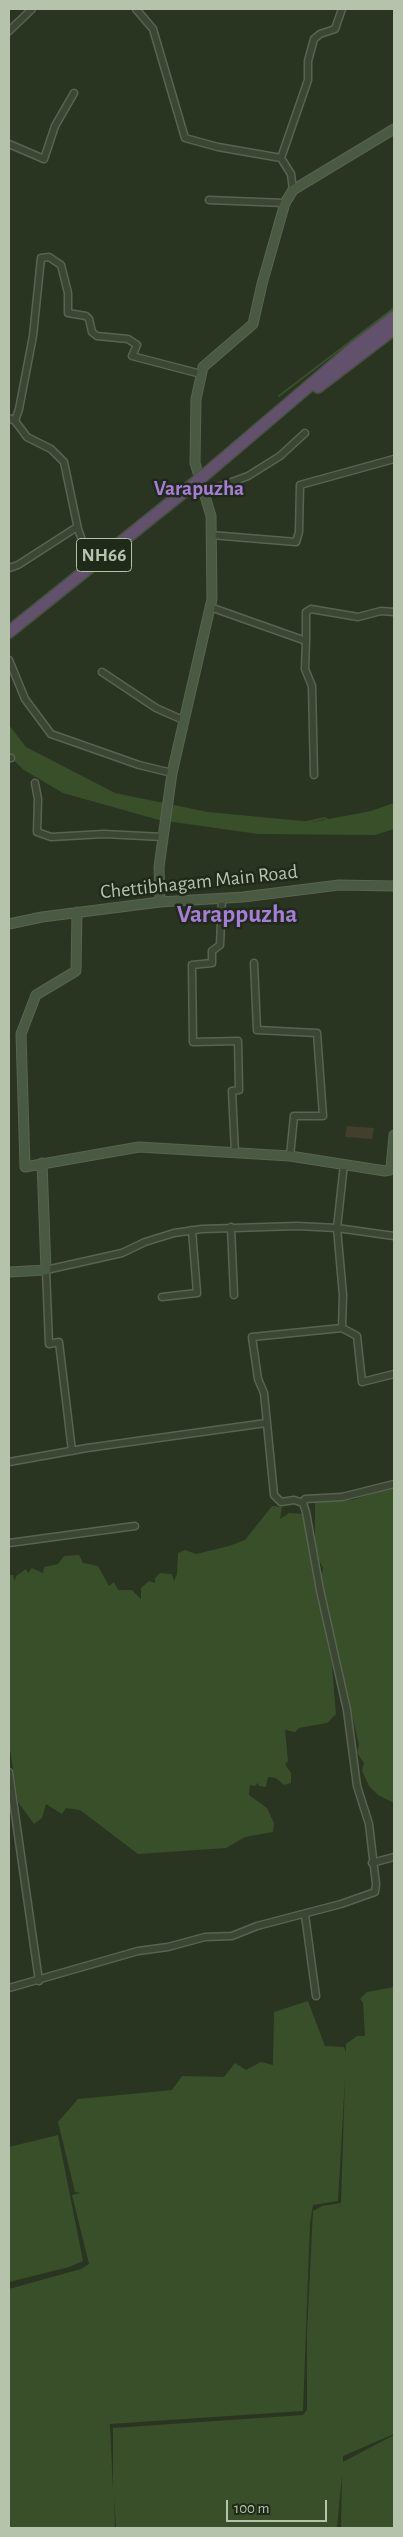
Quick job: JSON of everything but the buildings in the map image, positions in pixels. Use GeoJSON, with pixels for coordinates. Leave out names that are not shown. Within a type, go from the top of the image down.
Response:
{"type":"FeatureCollection","features":[{"type":"Feature","properties":{"kind":"highway","name":"NH66"},"geometry":{"type":"LineString","coordinates":[[9,632],[200,478],[356,346],[394,317]]}},
{"type":"Feature","properties":{"kind":"highway","name":"NH66"},"geometry":{"type":"LineString","coordinates":[[221,460],[394,329]]}},
{"type":"Feature","properties":{"kind":"street"},"geometry":{"type":"LineString","coordinates":[[9,31],[32,9]]}},
{"type":"Feature","properties":{"kind":"street"},"geometry":{"type":"LineString","coordinates":[[136,9],[153,29],[185,138],[218,147],[281,158],[291,174],[293,190]]}},
{"type":"Feature","properties":{"kind":"street"},"geometry":{"type":"LineString","coordinates":[[281,158],[308,80],[308,61],[314,39],[320,34],[335,28],[342,9]]}},
{"type":"Feature","properties":{"kind":"street"},"geometry":{"type":"LineString","coordinates":[[9,144],[44,159],[55,126],[74,93]]}},
{"type":"Feature","properties":{"kind":"street"},"geometry":{"type":"LineString","coordinates":[[160,902],[159,867],[172,773],[210,607],[213,568],[211,516],[195,463],[196,399],[203,367],[253,324],[262,284],[285,203],[293,190],[354,156],[394,129]]}},
{"type":"Feature","properties":{"kind":"street"},"geometry":{"type":"LineString","coordinates":[[209,200],[285,203]]}},
{"type":"Feature","properties":{"kind":"street"},"geometry":{"type":"LineString","coordinates":[[90,566],[77,527],[64,462],[51,449],[27,437],[12,419],[19,409],[33,336],[41,258],[49,257],[61,265],[68,293],[68,313],[86,316],[90,319],[92,332],[97,336],[128,339],[137,345],[132,356],[201,374]]}},
{"type":"Feature","properties":{"kind":"street"},"geometry":{"type":"LineString","coordinates":[[205,492],[248,476],[280,456],[305,433]]}},
{"type":"Feature","properties":{"kind":"street"},"geometry":{"type":"LineString","coordinates":[[212,535],[296,542],[300,486],[394,459]]}},
{"type":"Feature","properties":{"kind":"street"},"geometry":{"type":"LineString","coordinates":[[9,568],[18,565],[77,527]]}},
{"type":"Feature","properties":{"kind":"street"},"geometry":{"type":"LineString","coordinates":[[210,607],[306,641]]}},
{"type":"Feature","properties":{"kind":"street"},"geometry":{"type":"LineString","coordinates":[[314,776],[312,686],[305,669],[303,656],[306,641],[306,612],[311,610],[358,617],[381,611],[394,612]]}},
{"type":"Feature","properties":{"kind":"street"},"geometry":{"type":"LineString","coordinates":[[9,660],[25,699],[51,734],[172,773]]}},
{"type":"Feature","properties":{"kind":"street"},"geometry":{"type":"LineString","coordinates":[[102,672],[156,708],[183,720]]}},
{"type":"Feature","properties":{"kind":"street"},"geometry":{"type":"LineString","coordinates":[[36,783],[38,798],[37,832],[51,837],[104,834],[163,837]]}},
{"type":"Feature","properties":{"kind":"street","name":"Chettibhagam Main Road"},"geometry":{"type":"LineString","coordinates":[[9,924],[77,912],[160,902],[222,898],[339,885],[394,886]]}},
{"type":"Feature","properties":{"kind":"street"},"geometry":{"type":"LineString","coordinates":[[222,898],[220,945],[212,951],[212,963],[192,965],[193,1042],[238,1041],[240,1090],[232,1091],[235,1153]]}},
{"type":"Feature","properties":{"kind":"street"},"geometry":{"type":"LineString","coordinates":[[77,912],[76,971],[36,994],[20,1034],[25,1167],[139,1147],[290,1156],[390,1170],[394,1136]]}},
{"type":"Feature","properties":{"kind":"street"},"geometry":{"type":"LineString","coordinates":[[254,963],[256,1030],[317,1033],[323,1116],[294,1116],[290,1156]]}},
{"type":"Feature","properties":{"kind":"street"},"geometry":{"type":"LineString","coordinates":[[42,1163],[49,1344],[59,1342],[72,1451]]}},
{"type":"Feature","properties":{"kind":"street"},"geometry":{"type":"LineString","coordinates":[[342,1328],[343,1295],[337,1228],[344,1164]]}},
{"type":"Feature","properties":{"kind":"street"},"geometry":{"type":"LineString","coordinates":[[9,1272],[46,1270],[122,1253],[145,1242],[192,1230],[231,1227],[337,1228],[394,1236]]}},
{"type":"Feature","properties":{"kind":"street"},"geometry":{"type":"LineString","coordinates":[[231,1227],[234,1295]]}},
{"type":"Feature","properties":{"kind":"street"},"geometry":{"type":"LineString","coordinates":[[162,1296],[197,1293],[192,1230]]}},
{"type":"Feature","properties":{"kind":"street"},"geometry":{"type":"LineString","coordinates":[[394,1374],[362,1382],[357,1336],[342,1328],[252,1337],[258,1379],[264,1393],[274,1495],[282,1502],[294,1500],[303,1502],[305,1499],[342,1497],[394,1484]]}},
{"type":"Feature","properties":{"kind":"street"},"geometry":{"type":"LineString","coordinates":[[9,1462],[266,1423]]}},
{"type":"Feature","properties":{"kind":"street"},"geometry":{"type":"LineString","coordinates":[[9,1988],[39,1981],[138,1951],[168,1947],[205,1937],[232,1936],[257,1926],[305,1915],[375,1892],[376,1884],[372,1863],[369,1824],[357,1786],[347,1710],[303,1502]]}},
{"type":"Feature","properties":{"kind":"street"},"geometry":{"type":"LineString","coordinates":[[9,1543],[135,1526]]}},
{"type":"Feature","properties":{"kind":"street"},"geometry":{"type":"LineString","coordinates":[[9,1772],[39,1981]]}},
{"type":"Feature","properties":{"kind":"street"},"geometry":{"type":"LineString","coordinates":[[372,1863],[394,1857]]}},
{"type":"Feature","properties":{"kind":"street"},"geometry":{"type":"LineString","coordinates":[[305,1915],[316,1996]]}},
{"type":"Feature","properties":{"kind":"shaded area"},"geometry":{"type":"Polygon","coordinates":[[[9,725],[26,747],[115,793],[208,812],[313,822],[371,811],[394,803],[394,829],[375,835],[258,834],[159,820],[63,793],[24,770],[9,756],[9,725]]]}},
{"type":"Feature","properties":{"kind":"shaded area"},"geometry":{"type":"Polygon","coordinates":[[[347,1126],[374,1128],[372,1139],[345,1137],[347,1126]]]}},
{"type":"Feature","properties":{"kind":"shaded area"},"geometry":{"type":"Polygon","coordinates":[[[394,1487],[394,1803],[378,1795],[369,1786],[362,1771],[364,1763],[357,1753],[359,1745],[321,1579],[323,1568],[315,1552],[315,1502],[352,1500],[394,1487]]]}},
{"type":"Feature","properties":{"kind":"shaded area"},"geometry":{"type":"Polygon","coordinates":[[[272,1506],[282,1507],[280,1519],[289,1513],[303,1514],[332,1666],[336,1714],[327,1723],[299,1728],[295,1732],[285,1730],[288,1761],[285,1764],[291,1773],[291,1783],[284,1785],[276,1778],[268,1777],[266,1787],[259,1786],[258,1783],[255,1786],[250,1785],[249,1795],[267,1808],[274,1823],[273,1832],[245,1837],[226,1848],[138,1854],[80,1810],[66,1808],[62,1814],[46,1804],[42,1818],[34,1824],[18,1802],[9,1743],[9,1575],[13,1575],[15,1581],[16,1576],[26,1569],[28,1573],[32,1568],[43,1573],[44,1567],[58,1564],[64,1556],[79,1555],[83,1563],[98,1566],[109,1586],[114,1582],[118,1590],[132,1590],[141,1599],[141,1588],[149,1581],[155,1583],[155,1578],[160,1573],[172,1574],[174,1581],[177,1574],[178,1553],[185,1550],[196,1554],[245,1540],[272,1506]]]}},
{"type":"Feature","properties":{"kind":"shaded area"},"geometry":{"type":"Polygon","coordinates":[[[394,1987],[394,2434],[343,2456],[343,2462],[394,2435],[394,2528],[341,2528],[342,2475],[337,2528],[116,2528],[114,2495],[115,2528],[9,2528],[9,2289],[81,2269],[89,2264],[72,2195],[81,2193],[75,2192],[58,2122],[78,2099],[172,2090],[182,2076],[224,2077],[235,2063],[246,2070],[261,2062],[273,2065],[274,2012],[308,2001],[325,2046],[344,2047],[346,2053],[346,2044],[357,2036],[365,2036],[363,2003],[360,1999],[367,1992],[394,1987]],[[345,2079],[338,2201],[313,2205],[310,2223],[303,2411],[110,2424],[113,2491],[113,2428],[303,2415],[307,2410],[307,2332],[313,2211],[322,2206],[341,2203],[345,2079]]]}},
{"type":"Feature","properties":{"kind":"shaded area"},"geometry":{"type":"Polygon","coordinates":[[[58,2135],[83,2261],[69,2267],[9,2282],[9,2147],[58,2135]]]}},
{"type":"Feature","properties":{"kind":"waterway"},"geometry":{"type":"LineString","coordinates":[[279,396],[394,308]]}},
{"type":"Feature","properties":{"kind":"waterway"},"geometry":{"type":"LineString","coordinates":[[307,822],[325,818],[328,820]]}},
{"type":"Feature","properties":{"kind":"district","name":"Varapuzha"},"geometry":{"type":"Point","coordinates":[199,489]}},
{"type":"Feature","properties":{"kind":"district","name":"Varappuzha"},"geometry":{"type":"Point","coordinates":[237,914]}}]}
